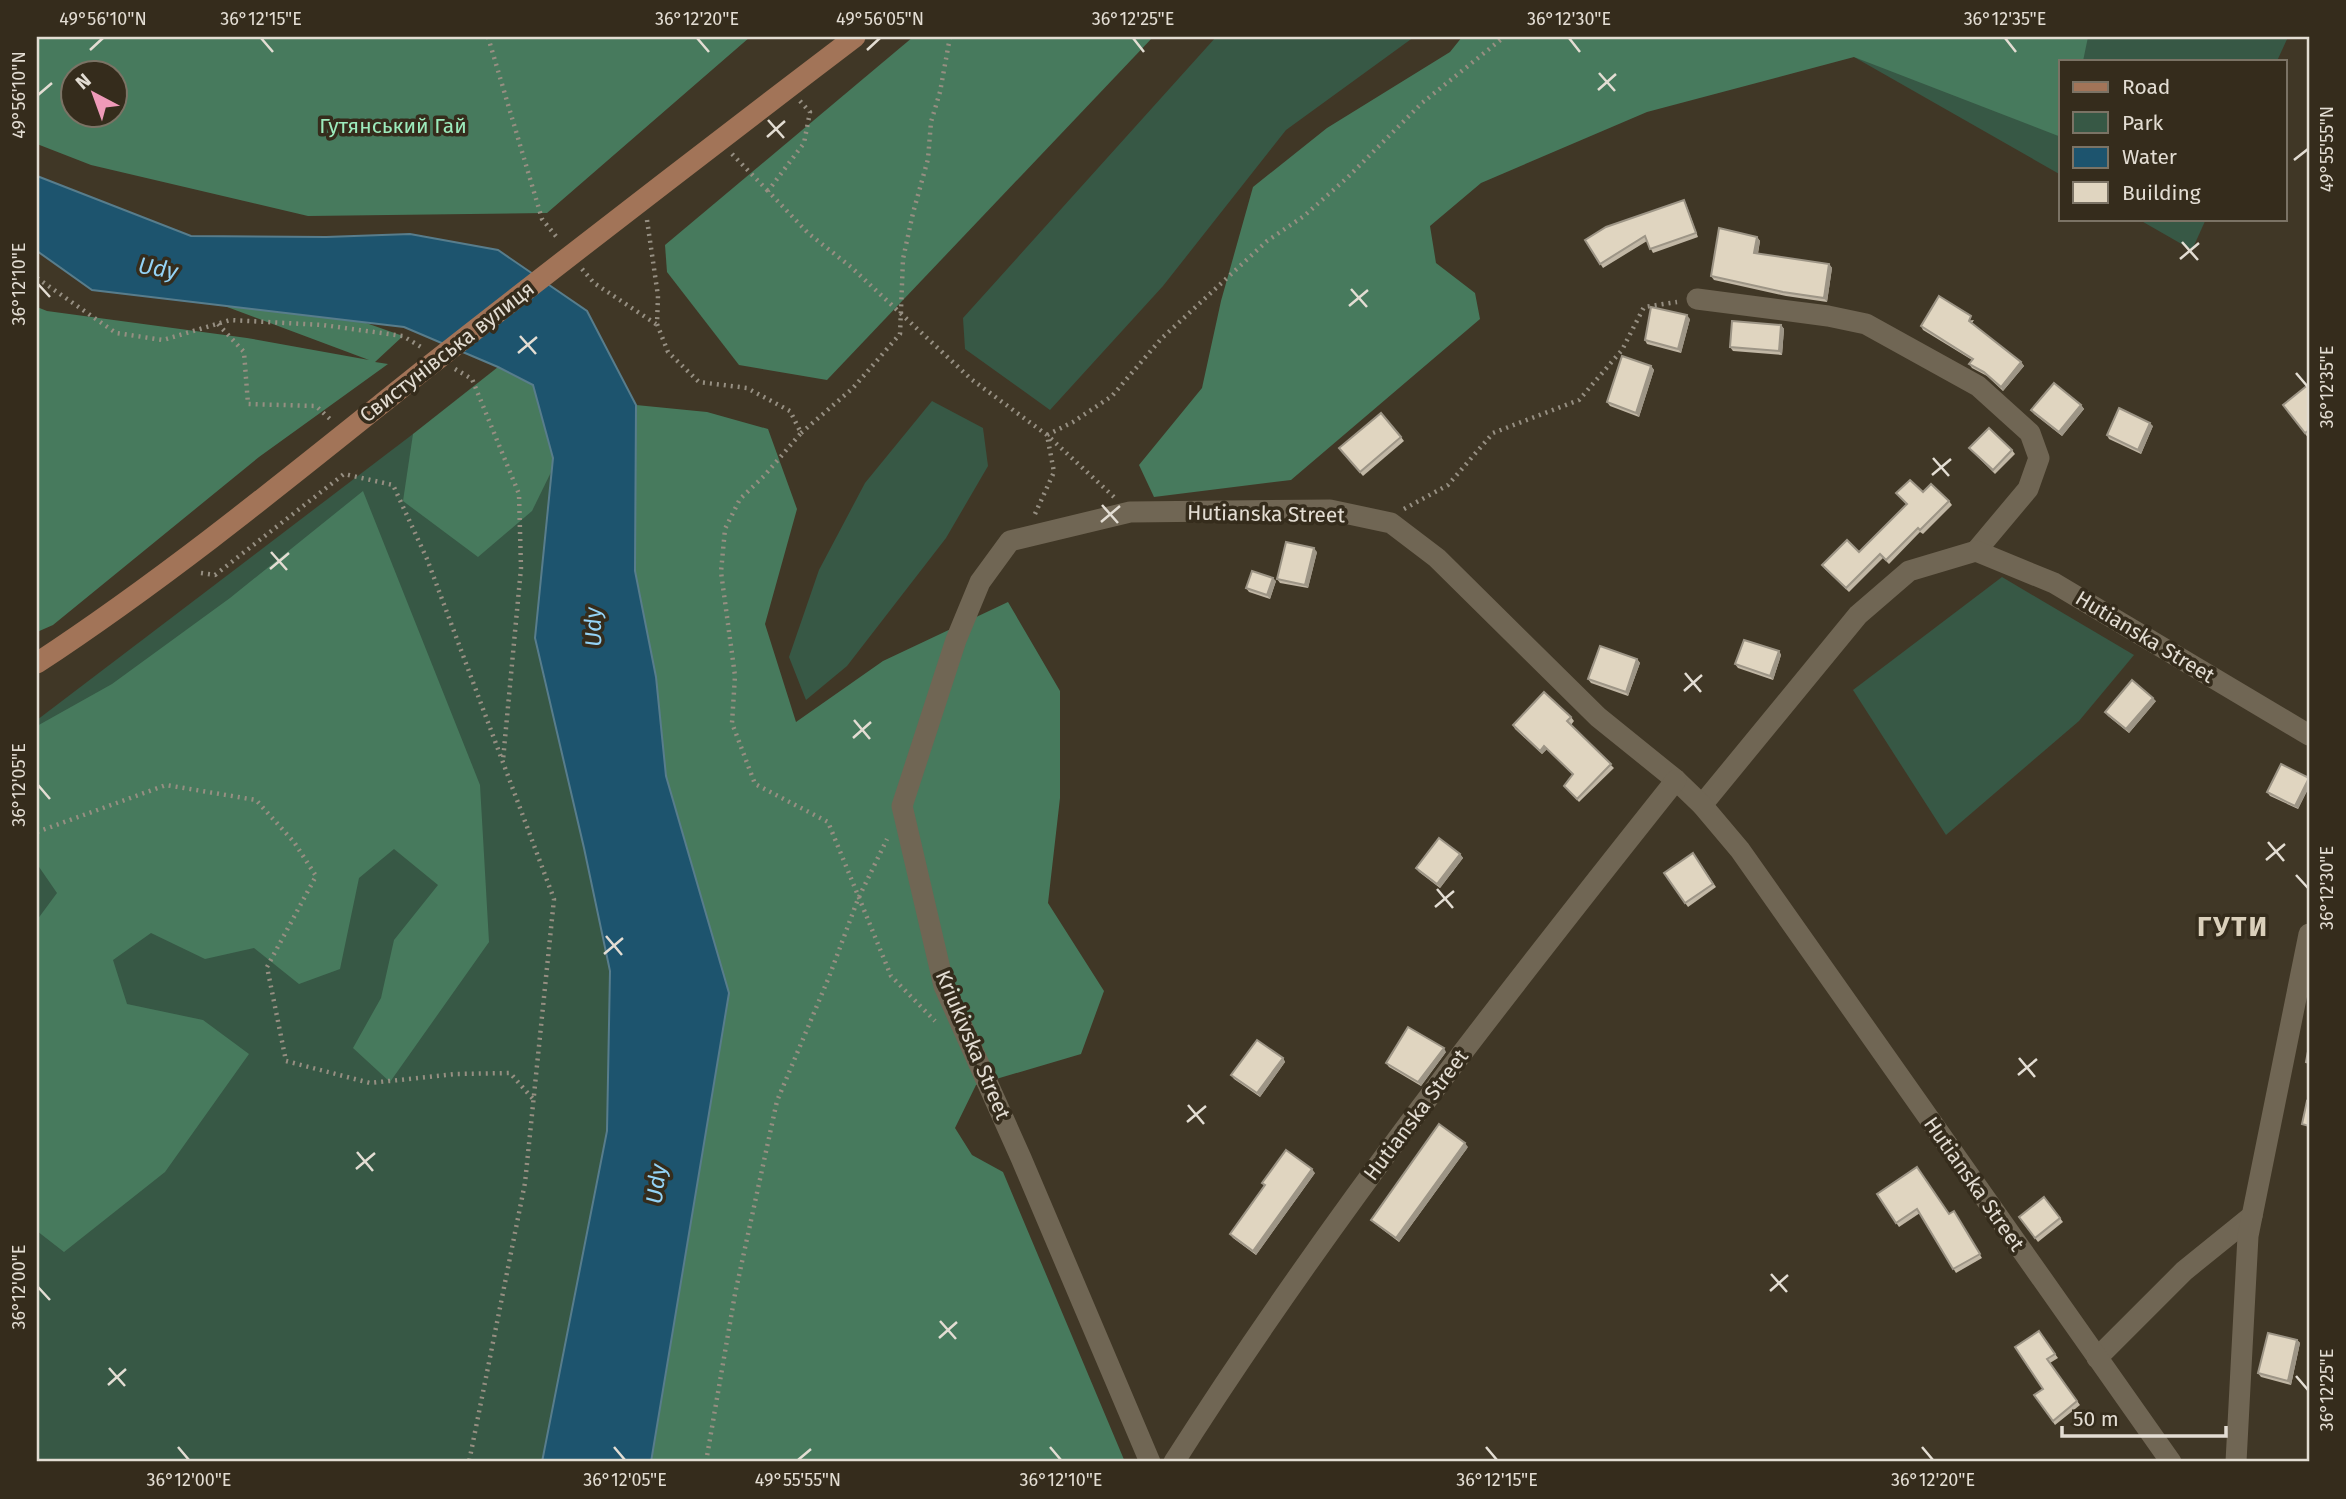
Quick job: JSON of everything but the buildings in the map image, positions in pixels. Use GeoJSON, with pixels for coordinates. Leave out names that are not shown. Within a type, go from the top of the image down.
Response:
{"type":"FeatureCollection","features":[{"type":"Feature","properties":{"kind":"main road","name":"Свистунівська вулиця"},"geometry":{"type":"LineString","coordinates":[[37,663],[173,569],[408,383],[580,253],[643,198],[855,37]]}},
{"type":"Feature","properties":{"kind":"street"},"geometry":{"type":"LineString","coordinates":[[1697,299],[1828,316],[1866,324],[1978,386],[2029,433],[2039,458],[2028,489],[1976,551],[1909,571],[1858,615],[1702,805]]}},
{"type":"Feature","properties":{"kind":"street","name":"Hutianska Street"},"geometry":{"type":"LineString","coordinates":[[1010,541],[1130,512],[1330,510],[1391,523],[1437,558],[1598,717],[1676,780],[1702,805],[1740,850],[2171,1462]]}},
{"type":"Feature","properties":{"kind":"street"},"geometry":{"type":"LineString","coordinates":[[902,806],[956,640],[980,582],[1010,541]]}},
{"type":"Feature","properties":{"kind":"street","name":"Hutianska Street"},"geometry":{"type":"LineString","coordinates":[[1976,551],[2054,583],[2309,735]]}},
{"type":"Feature","properties":{"kind":"street","name":"Hutianska Street"},"geometry":{"type":"LineString","coordinates":[[1174,1462],[1218,1393],[1371,1174],[1676,780]]}},
{"type":"Feature","properties":{"kind":"street","name":"Kriukivska Street"},"geometry":{"type":"LineString","coordinates":[[902,806],[944,986],[1021,1158],[1150,1462]]}},
{"type":"Feature","properties":{"kind":"street"},"geometry":{"type":"LineString","coordinates":[[2236,1462],[2248,1236],[2309,934]]}},
{"type":"Feature","properties":{"kind":"street"},"geometry":{"type":"LineString","coordinates":[[2097,1358],[2184,1271],[2252,1216]]}},
{"type":"Feature","properties":{"kind":"path"},"geometry":{"type":"LineString","coordinates":[[488,37],[542,219],[560,241]]}},
{"type":"Feature","properties":{"kind":"path"},"geometry":{"type":"LineString","coordinates":[[939,1024],[891,976],[828,822],[755,784],[732,723],[735,676],[721,572],[725,529],[740,499],[801,433],[853,387],[900,334],[903,259],[928,159],[931,122],[940,92],[950,37]]}},
{"type":"Feature","properties":{"kind":"path"},"geometry":{"type":"LineString","coordinates":[[1047,435],[1073,422],[1112,396],[1161,339],[1267,241],[1304,216],[1348,177],[1422,103],[1504,37]]}},
{"type":"Feature","properties":{"kind":"path"},"geometry":{"type":"LineString","coordinates":[[768,191],[804,143],[810,112],[788,88]]}},
{"type":"Feature","properties":{"kind":"path"},"geometry":{"type":"LineString","coordinates":[[719,141],[808,233],[851,267],[971,379],[1047,435],[1130,512]]}},
{"type":"Feature","properties":{"kind":"path"},"geometry":{"type":"LineString","coordinates":[[643,198],[658,296],[657,324],[668,352],[699,382],[747,388],[790,411],[801,433]]}},
{"type":"Feature","properties":{"kind":"path"},"geometry":{"type":"LineString","coordinates":[[580,253],[594,283],[657,324]]}},
{"type":"Feature","properties":{"kind":"path"},"geometry":{"type":"LineString","coordinates":[[1381,521],[1448,485],[1493,433],[1579,400],[1622,350],[1644,307],[1697,299]]}},
{"type":"Feature","properties":{"kind":"path"},"geometry":{"type":"LineString","coordinates":[[218,324],[244,352],[248,404],[316,406],[330,420]]}},
{"type":"Feature","properties":{"kind":"path"},"geometry":{"type":"LineString","coordinates":[[1010,541],[1036,512],[1054,472],[1047,435]]}},
{"type":"Feature","properties":{"kind":"path"},"geometry":{"type":"LineString","coordinates":[[173,569],[215,575],[344,474],[393,485],[427,559],[554,899],[525,1183],[469,1462]]}},
{"type":"Feature","properties":{"kind":"path"},"geometry":{"type":"LineString","coordinates":[[37,832],[166,785],[256,800],[294,842],[316,876],[267,967],[286,1061],[370,1083],[456,1074],[510,1073],[533,1099]]}},
{"type":"Feature","properties":{"kind":"path"},"geometry":{"type":"LineString","coordinates":[[706,1462],[735,1294],[777,1101],[859,899],[902,806]]}},
{"type":"Feature","properties":{"kind":"green space","name":"Гутянський Гай"},"geometry":{"type":"Polygon","coordinates":[[[37,37],[750,37],[547,213],[308,216],[91,165],[37,144],[37,37]]]}},
{"type":"Feature","properties":{"kind":"green space"},"geometry":{"type":"Polygon","coordinates":[[[913,37],[1153,37],[827,380],[739,365],[667,272],[665,245],[913,37]]]}},
{"type":"Feature","properties":{"kind":"green space"},"geometry":{"type":"Polygon","coordinates":[[[1216,37],[1414,37],[1286,130],[1163,286],[1050,410],[965,349],[963,318],[1216,37]]]}},
{"type":"Feature","properties":{"kind":"green space"},"geometry":{"type":"Polygon","coordinates":[[[1462,37],[2088,37],[2083,60],[2059,60],[2059,136],[1854,57],[1647,112],[1481,183],[1430,226],[1436,263],[1475,293],[1480,319],[1291,480],[1154,497],[1139,465],[1202,388],[1221,301],[1253,187],[1327,128],[1450,52],[1462,37]]]}},
{"type":"Feature","properties":{"kind":"green space"},"geometry":{"type":"Polygon","coordinates":[[[1828,37],[2288,37],[2277,60],[2059,60],[2059,174],[1854,57],[1828,37]]]}},
{"type":"Feature","properties":{"kind":"green space"},"geometry":{"type":"Polygon","coordinates":[[[37,207],[403,336],[375,362],[388,364],[259,457],[53,625],[37,632],[37,307],[47,311],[247,338],[369,360],[37,236],[37,207]]]}},
{"type":"Feature","properties":{"kind":"green space"},"geometry":{"type":"Polygon","coordinates":[[[2140,220],[2206,220],[2192,250],[2140,220]]]}},
{"type":"Feature","properties":{"kind":"green space"},"geometry":{"type":"Polygon","coordinates":[[[498,367],[533,385],[555,464],[532,511],[478,557],[403,501],[413,434],[498,367]]]}},
{"type":"Feature","properties":{"kind":"green space"},"geometry":{"type":"Polygon","coordinates":[[[932,401],[983,428],[988,466],[946,538],[847,666],[806,700],[789,657],[819,570],[865,483],[932,401]]]}},
{"type":"Feature","properties":{"kind":"green space"},"geometry":{"type":"Polygon","coordinates":[[[636,405],[707,412],[768,429],[797,509],[765,624],[796,722],[883,661],[1008,602],[1060,691],[1060,798],[1048,903],[1104,991],[1081,1054],[976,1085],[955,1128],[972,1155],[1003,1172],[1125,1462],[651,1462],[729,993],[666,776],[656,677],[635,571],[636,405]]]}},
{"type":"Feature","properties":{"kind":"green space"},"geometry":{"type":"Polygon","coordinates":[[[413,434],[555,464],[619,971],[607,1131],[542,1462],[37,1462],[37,720],[413,434]]]}},
{"type":"Feature","properties":{"kind":"green space"},"geometry":{"type":"Polygon","coordinates":[[[363,491],[480,785],[489,942],[390,1082],[353,1048],[381,998],[394,940],[438,885],[394,849],[359,878],[340,969],[299,984],[254,948],[205,959],[151,933],[113,960],[127,1004],[203,1020],[249,1054],[165,1172],[64,1252],[37,1231],[37,920],[57,893],[37,864],[37,726],[112,684],[230,598],[363,491]]]}},
{"type":"Feature","properties":{"kind":"green space"},"geometry":{"type":"Polygon","coordinates":[[[2002,577],[2134,655],[2079,721],[1946,835],[1853,690],[2002,577]]]}},
{"type":"Feature","properties":{"kind":"water","name":"Udy"},"geometry":{"type":"Polygon","coordinates":[[[37,176],[191,236],[326,237],[410,234],[498,250],[587,311],[636,405],[635,571],[656,677],[666,776],[729,993],[651,1462],[542,1462],[607,1131],[610,971],[535,638],[553,458],[533,385],[404,327],[92,290],[37,251],[37,176]]]}},
{"type":"Feature","properties":{"kind":"district","name":"ГУТИ"},"geometry":{"type":"Point","coordinates":[2233,926]}}]}
